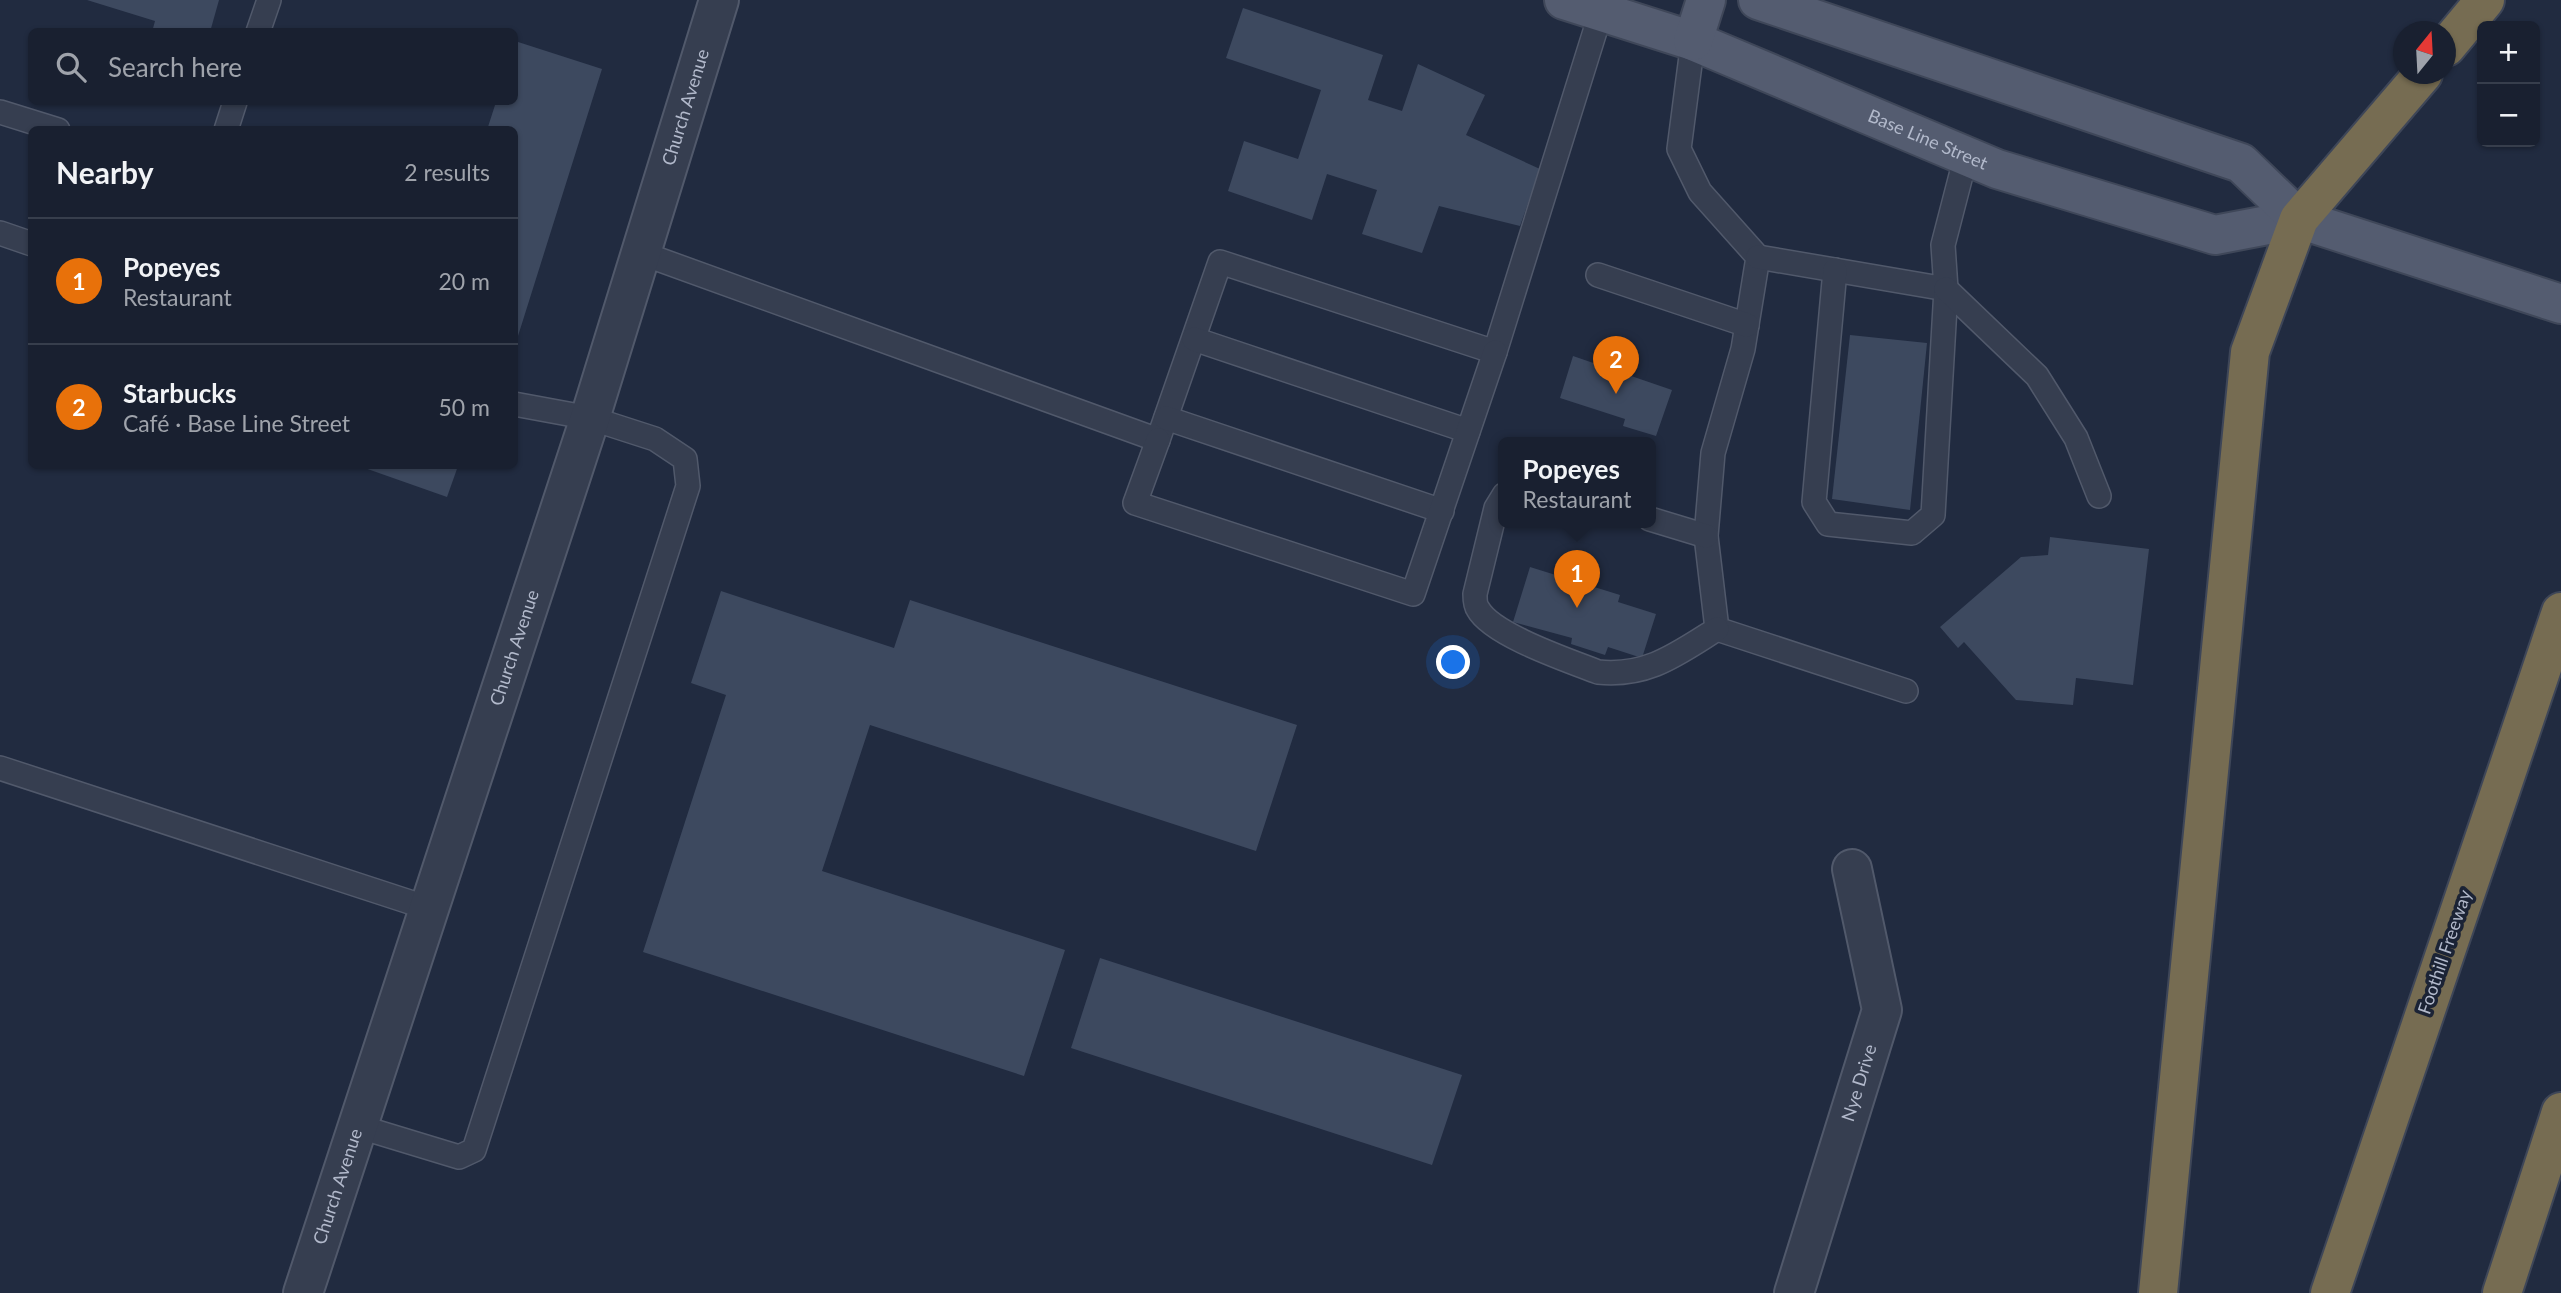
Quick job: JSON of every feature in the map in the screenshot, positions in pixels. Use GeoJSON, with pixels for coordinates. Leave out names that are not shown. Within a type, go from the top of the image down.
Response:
{"type":"FeatureCollection","features":[{"type":"Feature","properties":{"kind":"highway"},"geometry":{"type":"LineString","coordinates":[[2456,34],[2485,0]]}},
{"type":"Feature","properties":{"kind":"highway"},"geometry":{"type":"LineString","coordinates":[[2158,1293],[2250,352],[2299,219],[2414,84]]}},
{"type":"Feature","properties":{"kind":"highway","name":"Foothill Freeway"},"geometry":{"type":"LineString","coordinates":[[2330,1293],[2561,612]]}},
{"type":"Feature","properties":{"kind":"highway"},"geometry":{"type":"LineString","coordinates":[[2502,1293],[2561,1112]]}},
{"type":"Feature","properties":{"kind":"main road","name":"Base Line Street"},"geometry":{"type":"LineString","coordinates":[[1564,0],[1693,41],[1997,169],[2215,235],[2299,219]]}},
{"type":"Feature","properties":{"kind":"main road"},"geometry":{"type":"LineString","coordinates":[[1693,41],[1706,0]]}},
{"type":"Feature","properties":{"kind":"main road","name":"Base Line Street"},"geometry":{"type":"LineString","coordinates":[[1758,0],[2241,163],[2299,219],[2551,301]]}},
{"type":"Feature","properties":{"kind":"street","name":"Church Avenue"},"geometry":{"type":"LineString","coordinates":[[303,1293],[590,418],[719,0]]}},
{"type":"Feature","properties":{"kind":"street","name":"Nye Drive"},"geometry":{"type":"LineString","coordinates":[[1794,1293],[1882,1010],[1852,869]]}},
{"type":"Feature","properties":{"kind":"lane"},"geometry":{"type":"LineString","coordinates":[[259,28],[269,0]]}},
{"type":"Feature","properties":{"kind":"lane"},"geometry":{"type":"LineString","coordinates":[[1495,352],[1220,262],[1135,503],[1413,594],[1495,352],[1601,12]]}},
{"type":"Feature","properties":{"kind":"lane"},"geometry":{"type":"LineString","coordinates":[[1693,41],[1679,149],[1700,192],[1758,257],[1946,289],[2037,376],[2076,438],[2099,496]]}},
{"type":"Feature","properties":{"kind":"lane"},"geometry":{"type":"LineString","coordinates":[[227,126],[234,105]]}},
{"type":"Feature","properties":{"kind":"lane"},"geometry":{"type":"LineString","coordinates":[[0,111],[46,126]]}},
{"type":"Feature","properties":{"kind":"lane"},"geometry":{"type":"LineString","coordinates":[[1835,270],[1814,502],[1828,524],[1912,533],[1933,515],[1946,289],[1943,245],[1966,156]]}},
{"type":"Feature","properties":{"kind":"lane"},"geometry":{"type":"LineString","coordinates":[[0,233],[28,243]]}},
{"type":"Feature","properties":{"kind":"lane"},"geometry":{"type":"LineString","coordinates":[[641,253],[1158,440]]}},
{"type":"Feature","properties":{"kind":"lane"},"geometry":{"type":"LineString","coordinates":[[1717,629],[1706,536],[1713,453],[1743,348],[1758,257]]}},
{"type":"Feature","properties":{"kind":"lane"},"geometry":{"type":"LineString","coordinates":[[1598,275],[1747,325]]}},
{"type":"Feature","properties":{"kind":"lane"},"geometry":{"type":"LineString","coordinates":[[1194,339],[1468,431]]}},
{"type":"Feature","properties":{"kind":"lane"},"geometry":{"type":"LineString","coordinates":[[357,1126],[459,1157],[474,1150],[688,486],[685,459],[656,439],[590,418],[518,405]]}},
{"type":"Feature","properties":{"kind":"lane"},"geometry":{"type":"LineString","coordinates":[[1166,418],[1442,512]]}},
{"type":"Feature","properties":{"kind":"lane"},"geometry":{"type":"LineString","coordinates":[[1498,504],[1475,594],[1480,613],[1510,636],[1598,672],[1611,673],[1657,666],[1717,629],[1906,691]]}},
{"type":"Feature","properties":{"kind":"lane"},"geometry":{"type":"LineString","coordinates":[[1656,521],[1706,536]]}},
{"type":"Feature","properties":{"kind":"lane"},"geometry":{"type":"LineString","coordinates":[[0,768],[428,908]]}},
{"type":"Feature","properties":{"kind":"building"},"geometry":{"type":"Polygon","coordinates":[[[87,0],[219,0],[211,28],[153,28],[155,21],[87,0]]]}},
{"type":"Feature","properties":{"kind":"building"},"geometry":{"type":"Polygon","coordinates":[[[1243,8],[1383,55],[1368,100],[1402,111],[1418,64],[1485,95],[1466,135],[1540,169],[1520,226],[1439,206],[1422,253],[1362,234],[1377,190],[1327,174],[1312,220],[1228,191],[1244,141],[1298,159],[1321,90],[1226,58],[1243,8]]]}},
{"type":"Feature","properties":{"kind":"building"},"geometry":{"type":"Polygon","coordinates":[[[518,42],[602,69],[518,336],[518,126],[488,126],[495,105],[518,105],[518,42]]]}},
{"type":"Feature","properties":{"kind":"building"},"geometry":{"type":"Polygon","coordinates":[[[1850,335],[1927,343],[1910,510],[1832,499],[1850,335]]]}},
{"type":"Feature","properties":{"kind":"building"},"geometry":{"type":"Polygon","coordinates":[[[1573,356],[1672,390],[1656,436],[1623,426],[1625,419],[1560,398],[1573,356]]]}},
{"type":"Feature","properties":{"kind":"building"},"geometry":{"type":"Polygon","coordinates":[[[368,469],[457,469],[447,497],[368,469]]]}},
{"type":"Feature","properties":{"kind":"building"},"geometry":{"type":"Polygon","coordinates":[[[2050,537],[2149,549],[2133,685],[2076,678],[2073,705],[2016,700],[1964,642],[1958,648],[1940,627],[2021,557],[2048,555],[2050,537]]]}},
{"type":"Feature","properties":{"kind":"building"},"geometry":{"type":"Polygon","coordinates":[[[1530,567],[1620,595],[1618,602],[1656,614],[1642,658],[1608,647],[1605,655],[1571,644],[1572,638],[1513,622],[1530,567]]]}},
{"type":"Feature","properties":{"kind":"building"},"geometry":{"type":"Polygon","coordinates":[[[721,591],[894,648],[910,600],[1297,725],[1256,851],[870,725],[822,871],[1065,950],[1024,1076],[643,952],[726,695],[691,683],[721,591]]]}},
{"type":"Feature","properties":{"kind":"building"},"geometry":{"type":"Polygon","coordinates":[[[1100,958],[1462,1075],[1432,1165],[1071,1048],[1100,958]]]}},
{"type":"Feature","properties":{"kind":"place","name":"Starbucks"},"geometry":{"type":"Point","coordinates":[1616,394]}},
{"type":"Feature","properties":{"kind":"place","name":"Popeyes"},"geometry":{"type":"Point","coordinates":[1577,608]}}]}
